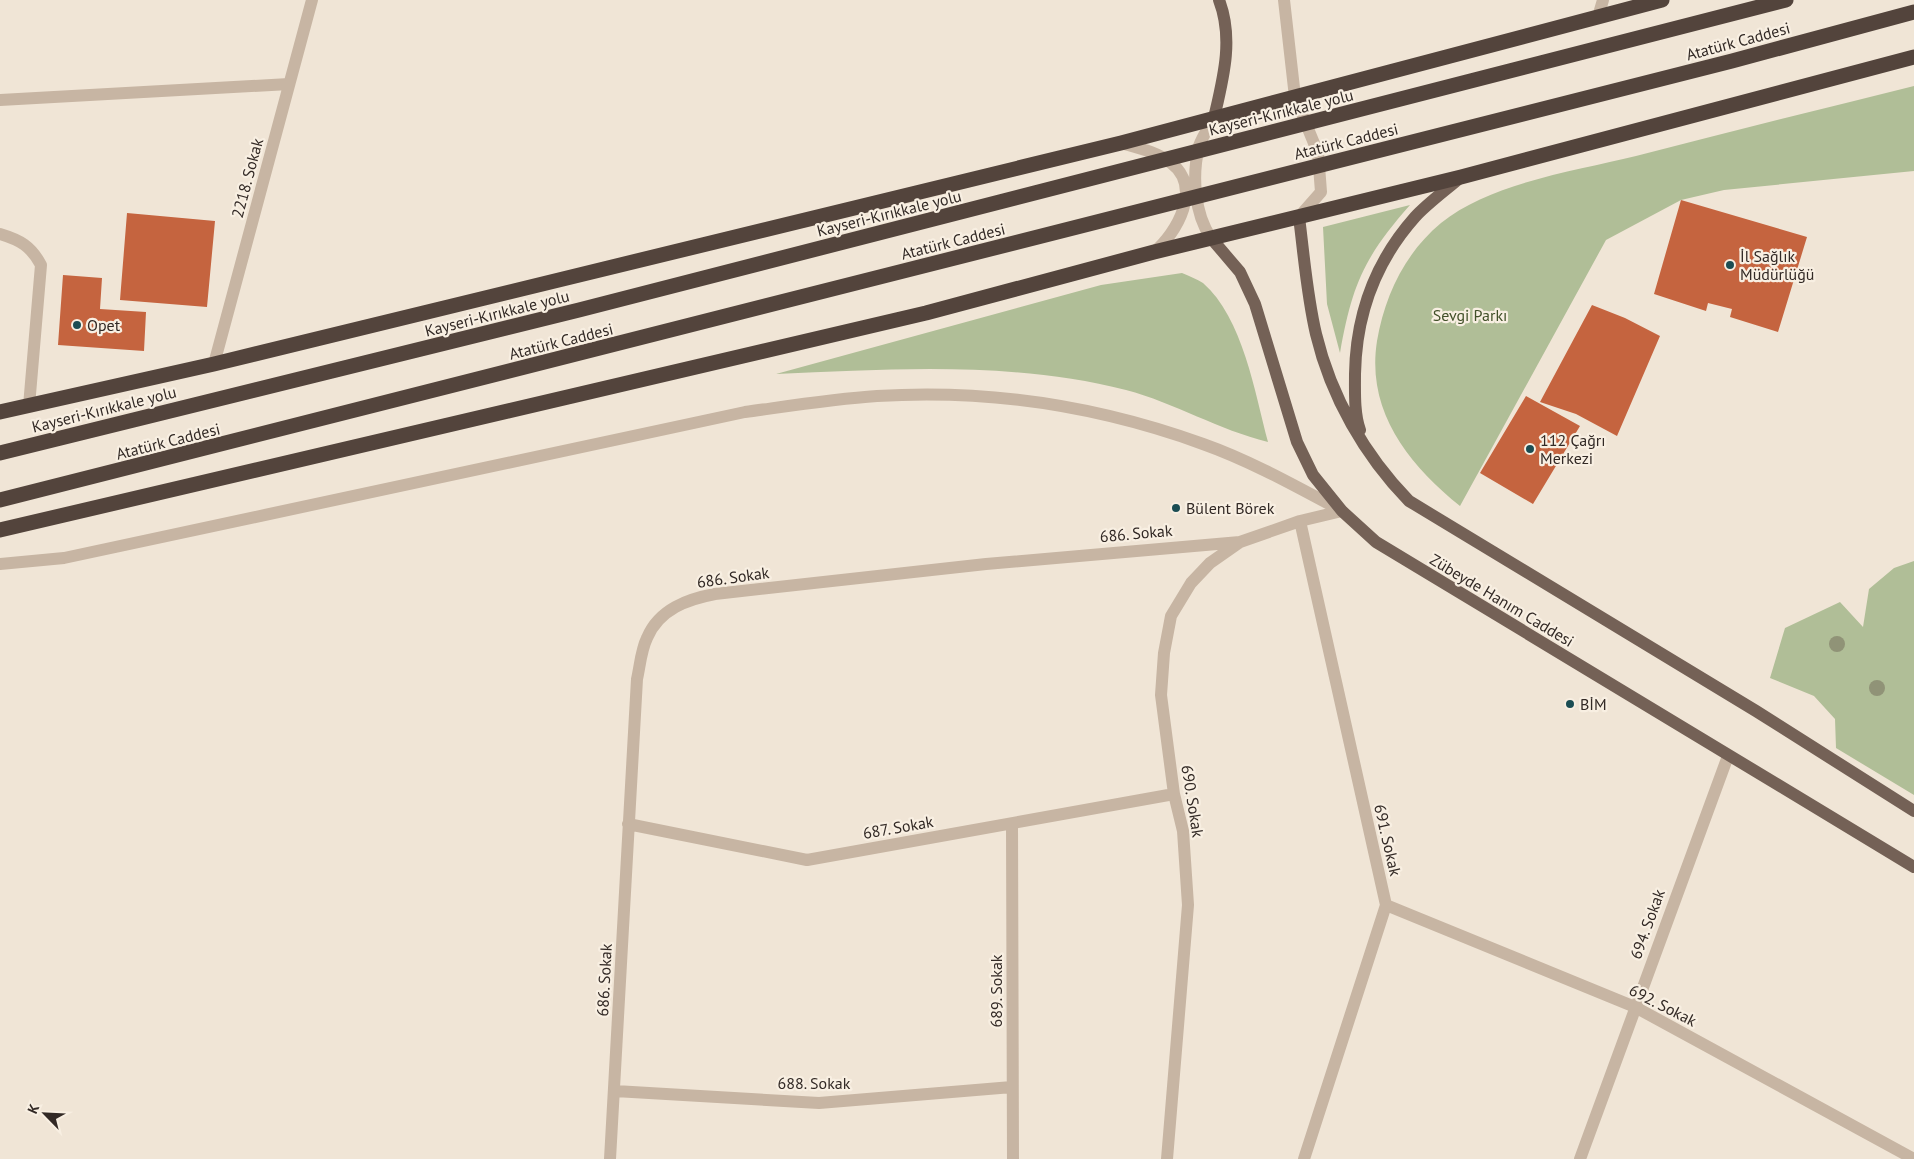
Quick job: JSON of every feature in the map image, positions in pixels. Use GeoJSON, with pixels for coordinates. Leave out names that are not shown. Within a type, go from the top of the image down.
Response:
{"type":"FeatureCollection","features":[{"type":"Feature","properties":{"kind":"highway"},"geometry":{"type":"LineString","coordinates":[[0,412],[214,364],[1121,143],[1662,0]]}},
{"type":"Feature","properties":{"kind":"highway","name":"Kayseri-Kırıkkale yolu"},"geometry":{"type":"LineString","coordinates":[[0,453],[579,310],[1786,0]]}},
{"type":"Feature","properties":{"kind":"highway","name":"Atatürk Caddesi"},"geometry":{"type":"LineString","coordinates":[[0,500],[1723,64],[1914,12]]}},
{"type":"Feature","properties":{"kind":"highway"},"geometry":{"type":"LineString","coordinates":[[0,530],[926,313],[1154,252],[1461,177],[1914,57]]}},
{"type":"Feature","properties":{"kind":"main road"},"geometry":{"type":"LineString","coordinates":[[1214,118],[1226,65],[1225,14],[1219,0]]}},
{"type":"Feature","properties":{"kind":"main road"},"geometry":{"type":"LineString","coordinates":[[1367,449],[1358,425],[1356,347],[1362,311],[1370,288],[1390,249],[1415,217],[1461,177]]}},
{"type":"Feature","properties":{"kind":"main road"},"geometry":{"type":"LineString","coordinates":[[1299,217],[1309,296],[1324,363],[1354,428],[1384,475],[1409,502],[1756,711],[1914,811]]}},
{"type":"Feature","properties":{"kind":"main road","name":"Zübeyde Hanım Caddesi"},"geometry":{"type":"LineString","coordinates":[[1211,238],[1240,272],[1255,304],[1297,442],[1313,475],[1342,511],[1376,542],[1914,867]]}},
{"type":"Feature","properties":{"kind":"street","name":"2218. Sokak"},"geometry":{"type":"LineString","coordinates":[[214,364],[312,0]]}},
{"type":"Feature","properties":{"kind":"street"},"geometry":{"type":"LineString","coordinates":[[1284,0],[1294,97],[1318,153],[1321,192],[1299,217]]}},
{"type":"Feature","properties":{"kind":"street"},"geometry":{"type":"LineString","coordinates":[[1598,17],[1602,0]]}},
{"type":"Feature","properties":{"kind":"street"},"geometry":{"type":"LineString","coordinates":[[0,100],[290,84]]}},
{"type":"Feature","properties":{"kind":"street"},"geometry":{"type":"LineString","coordinates":[[1211,238],[1204,227],[1194,179],[1200,145],[1214,118]]}},
{"type":"Feature","properties":{"kind":"street"},"geometry":{"type":"LineString","coordinates":[[1121,143],[1160,156],[1178,169],[1183,178],[1185,200],[1179,223],[1166,242],[1154,252]]}},
{"type":"Feature","properties":{"kind":"street"},"geometry":{"type":"LineString","coordinates":[[0,234],[22,241],[34,251],[41,266],[29,406]]}},
{"type":"Feature","properties":{"kind":"street"},"geometry":{"type":"LineString","coordinates":[[0,564],[64,558],[745,412],[828,400],[878,396],[926,395],[999,398],[1069,406],[1139,422],[1205,444],[1272,474],[1342,511]]}},
{"type":"Feature","properties":{"kind":"street","name":"690. Sokak"},"geometry":{"type":"LineString","coordinates":[[1167,1159],[1188,905],[1183,831],[1174,794],[1161,695],[1164,654],[1171,616],[1191,583],[1210,562],[1240,542],[1300,521],[1342,511]]}},
{"type":"Feature","properties":{"kind":"street","name":"691. Sokak"},"geometry":{"type":"LineString","coordinates":[[1300,521],[1386,905]]}},
{"type":"Feature","properties":{"kind":"street","name":"686. Sokak"},"geometry":{"type":"LineString","coordinates":[[610,1159],[637,679],[647,637],[665,613],[691,599],[715,594],[986,564],[1240,542]]}},
{"type":"Feature","properties":{"kind":"street","name":"694. Sokak"},"geometry":{"type":"LineString","coordinates":[[1580,1159],[1728,756]]}},
{"type":"Feature","properties":{"kind":"street","name":"687. Sokak"},"geometry":{"type":"LineString","coordinates":[[628,824],[807,860],[1174,794]]}},
{"type":"Feature","properties":{"kind":"street","name":"689. Sokak"},"geometry":{"type":"LineString","coordinates":[[1012,824],[1012,1159]]}},
{"type":"Feature","properties":{"kind":"street"},"geometry":{"type":"LineString","coordinates":[[1304,1159],[1386,905]]}},
{"type":"Feature","properties":{"kind":"street","name":"692. Sokak"},"geometry":{"type":"LineString","coordinates":[[1386,905],[1635,1006],[1914,1159]]}},
{"type":"Feature","properties":{"kind":"street","name":"688. Sokak"},"geometry":{"type":"LineString","coordinates":[[615,1091],[820,1102],[1012,1086]]}},
{"type":"Feature","properties":{"kind":"green space","name":"Sevgi Parkı"},"geometry":{"type":"Polygon","coordinates":[[[1914,86],[1914,171],[1724,190],[1681,200],[1606,240],[1460,506],[1441,490],[1408,454],[1395,434],[1385,413],[1378,390],[1375,366],[1377,341],[1385,307],[1398,276],[1417,248],[1441,223],[1461,209],[1484,198],[1534,180],[1914,86]]]}},
{"type":"Feature","properties":{"kind":"green space"},"geometry":{"type":"Polygon","coordinates":[[[1410,205],[1381,240],[1362,273],[1350,308],[1340,353],[1327,304],[1323,227],[1410,205]]]}},
{"type":"Feature","properties":{"kind":"green space"},"geometry":{"type":"Polygon","coordinates":[[[1182,273],[1203,283],[1217,298],[1228,316],[1246,357],[1268,442],[1232,431],[1144,395],[1083,381],[1040,375],[952,369],[776,374],[1101,285],[1182,273]]]}},
{"type":"Feature","properties":{"kind":"green space"},"geometry":{"type":"Polygon","coordinates":[[[1914,561],[1914,795],[1836,748],[1835,719],[1814,696],[1770,678],[1785,628],[1840,602],[1863,627],[1869,589],[1894,568],[1914,561]]]}},
{"type":"Feature","properties":{"kind":"building","name":"İl Sağlık Müdürlüğü"},"geometry":{"type":"Polygon","coordinates":[[[1681,200],[1807,237],[1778,332],[1730,317],[1732,309],[1708,303],[1706,311],[1654,294],[1681,200]]]}},
{"type":"Feature","properties":{"kind":"building"},"geometry":{"type":"Polygon","coordinates":[[[127,213],[215,221],[207,307],[120,300],[127,213]]]}},
{"type":"Feature","properties":{"kind":"building"},"geometry":{"type":"Polygon","coordinates":[[[63,275],[102,278],[100,309],[146,312],[144,351],[58,345],[63,275]]]}},
{"type":"Feature","properties":{"kind":"building"},"geometry":{"type":"Polygon","coordinates":[[[1592,305],[1625,318],[1660,336],[1617,436],[1576,414],[1540,402],[1592,305]]]}},
{"type":"Feature","properties":{"kind":"building","name":"112 Çağrı Merkezi"},"geometry":{"type":"Polygon","coordinates":[[[1526,396],[1580,426],[1533,504],[1480,473],[1526,396]]]}},
{"type":"Feature","properties":{"kind":"place","name":"İl Sağlık Müdürlüğü"},"geometry":{"type":"Point","coordinates":[1730,265]}},
{"type":"Feature","properties":{"kind":"place","name":"Opet"},"geometry":{"type":"Point","coordinates":[77,325]}},
{"type":"Feature","properties":{"kind":"place","name":"112 Çağrı Merkezi"},"geometry":{"type":"Point","coordinates":[1530,449]}},
{"type":"Feature","properties":{"kind":"place","name":"Bülent Börek"},"geometry":{"type":"Point","coordinates":[1176,508]}},
{"type":"Feature","properties":{"kind":"place","name":"BİM"},"geometry":{"type":"Point","coordinates":[1570,704]}}]}
